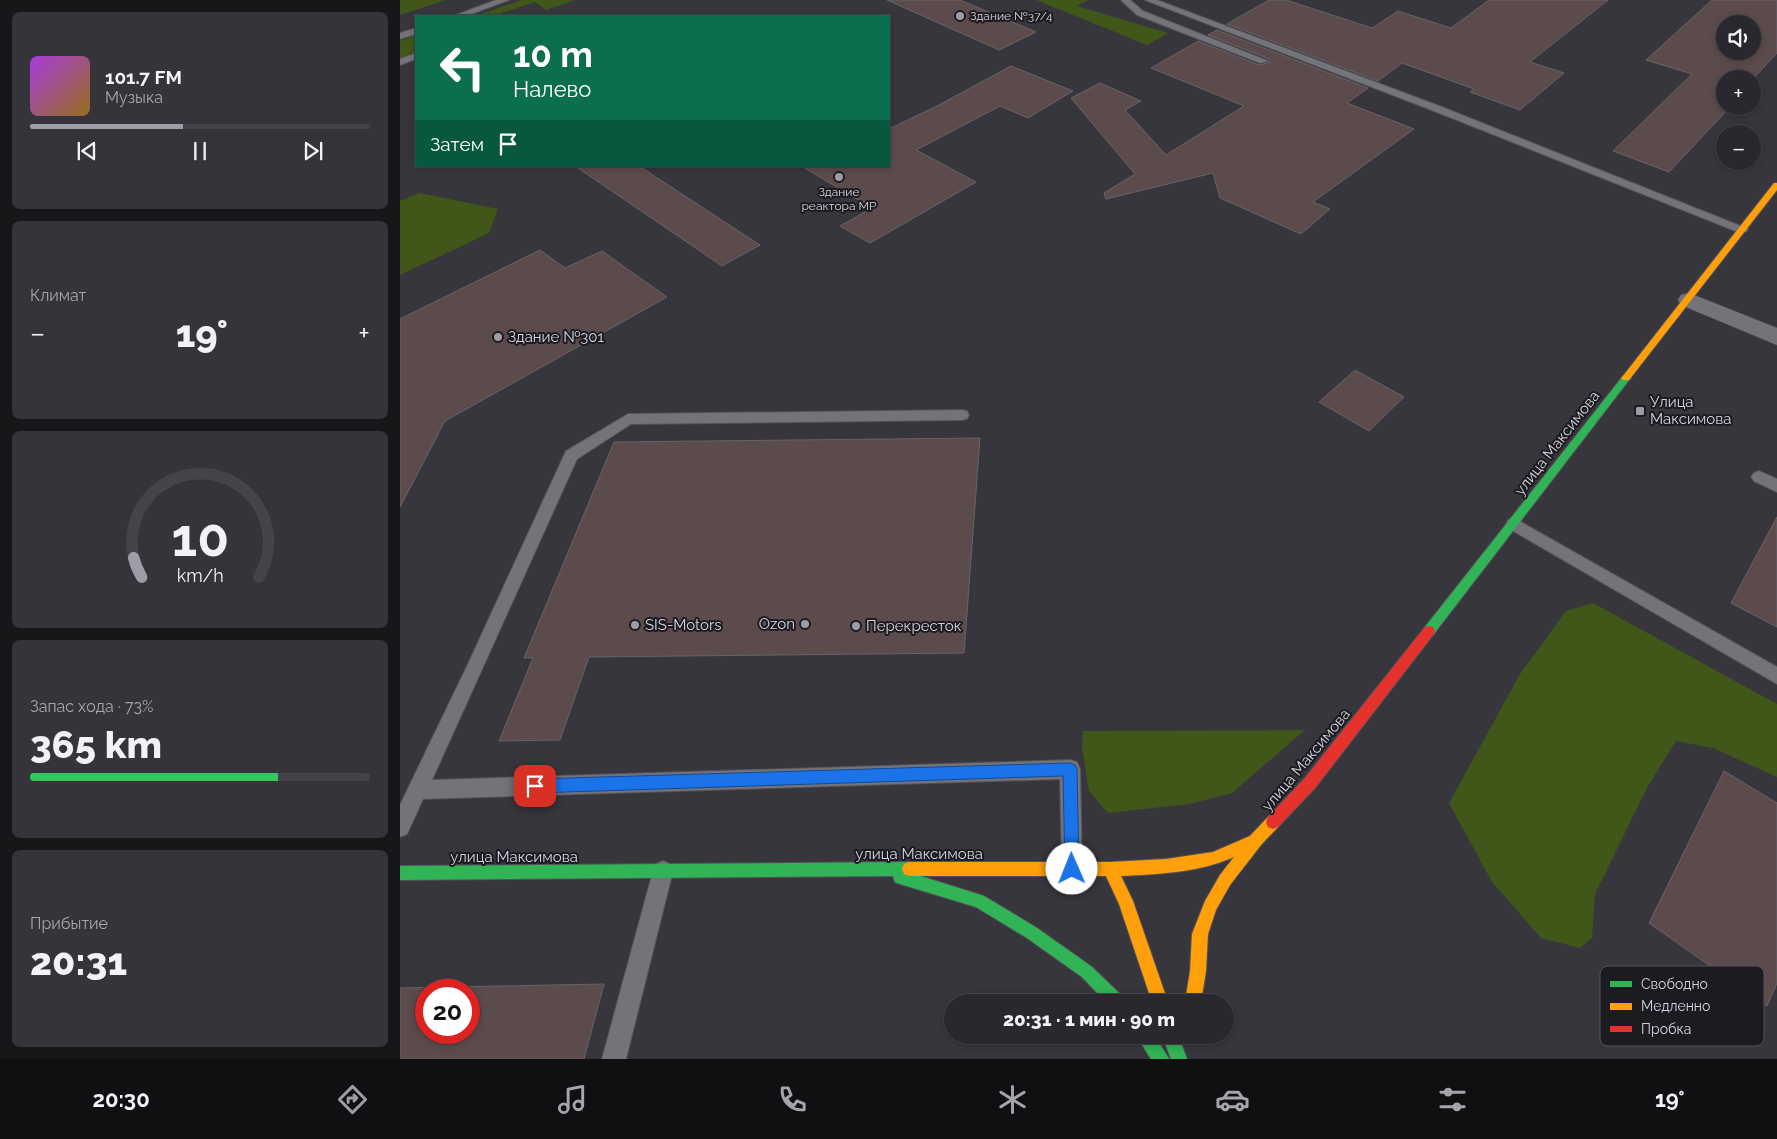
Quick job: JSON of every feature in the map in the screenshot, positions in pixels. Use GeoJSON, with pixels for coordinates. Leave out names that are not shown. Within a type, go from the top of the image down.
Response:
{"type":"FeatureCollection","features":[{"type":"Feature","properties":{"kind":"street","name":"улица Максимова"},"geometry":{"type":"LineString","coordinates":[[400,873],[1110,869],[1166,866],[1213,859],[1256,840],[1310,783],[1777,185]]}},
{"type":"Feature","properties":{"kind":"street"},"geometry":{"type":"LineString","coordinates":[[1688,300],[1777,337]]}},
{"type":"Feature","properties":{"kind":"street"},"geometry":{"type":"LineString","coordinates":[[1194,994],[1198,971],[1200,934],[1210,906],[1225,880],[1256,840]]}},
{"type":"Feature","properties":{"kind":"street"},"geometry":{"type":"LineString","coordinates":[[872,869],[979,901],[1032,933],[1087,972],[1108,994]]}},
{"type":"Feature","properties":{"kind":"street"},"geometry":{"type":"LineString","coordinates":[[1110,869],[1126,901],[1157,994]]}},
{"type":"Feature","properties":{"kind":"street"},"geometry":{"type":"LineString","coordinates":[[1150,1044],[1161,1059]]}},
{"type":"Feature","properties":{"kind":"street"},"geometry":{"type":"LineString","coordinates":[[1173,1044],[1179,1059]]}},
{"type":"Feature","properties":{"kind":"lane"},"geometry":{"type":"LineString","coordinates":[[461,15],[505,0]]}},
{"type":"Feature","properties":{"kind":"lane"},"geometry":{"type":"LineString","coordinates":[[1125,0],[1140,13],[1263,61]]}},
{"type":"Feature","properties":{"kind":"lane"},"geometry":{"type":"LineString","coordinates":[[1149,0],[1742,229]]}},
{"type":"Feature","properties":{"kind":"lane"},"geometry":{"type":"LineString","coordinates":[[1209,40],[1228,30]]}},
{"type":"Feature","properties":{"kind":"lane"},"geometry":{"type":"LineString","coordinates":[[400,36],[415,31]]}},
{"type":"Feature","properties":{"kind":"lane"},"geometry":{"type":"LineString","coordinates":[[400,62],[415,56]]}},
{"type":"Feature","properties":{"kind":"lane"},"geometry":{"type":"LineString","coordinates":[[400,827],[571,455],[628,419],[962,415]]}},
{"type":"Feature","properties":{"kind":"lane"},"geometry":{"type":"LineString","coordinates":[[1759,477],[1777,486]]}},
{"type":"Feature","properties":{"kind":"lane"},"geometry":{"type":"LineString","coordinates":[[1514,524],[1777,676]]}},
{"type":"Feature","properties":{"kind":"lane"},"geometry":{"type":"LineString","coordinates":[[418,790],[1070,769],[1072,869]]}},
{"type":"Feature","properties":{"kind":"lane"},"geometry":{"type":"LineString","coordinates":[[614,1059],[662,871]]}},
{"type":"Feature","properties":{"kind":"green space"},"geometry":{"type":"Polygon","coordinates":[[[400,0],[446,0],[400,15],[400,0]]]}},
{"type":"Feature","properties":{"kind":"green space"},"geometry":{"type":"Polygon","coordinates":[[[522,0],[575,0],[546,10],[535,2],[496,15],[478,15],[522,0]]]}},
{"type":"Feature","properties":{"kind":"green space"},"geometry":{"type":"Polygon","coordinates":[[[1036,0],[1088,0],[1077,6],[1168,33],[1147,45],[1036,0]]]}},
{"type":"Feature","properties":{"kind":"green space"},"geometry":{"type":"Polygon","coordinates":[[[415,35],[415,53],[400,58],[400,41],[415,35]]]}},
{"type":"Feature","properties":{"kind":"green space"},"geometry":{"type":"Polygon","coordinates":[[[420,193],[498,209],[489,233],[400,275],[400,201],[420,193]]]}},
{"type":"Feature","properties":{"kind":"green space"},"geometry":{"type":"Polygon","coordinates":[[[1593,603],[1777,704],[1777,777],[1713,748],[1676,741],[1648,786],[1595,894],[1592,938],[1580,948],[1541,938],[1492,882],[1449,803],[1520,674],[1566,611],[1593,603]]]}},
{"type":"Feature","properties":{"kind":"green space"},"geometry":{"type":"Polygon","coordinates":[[[1305,730],[1232,793],[1190,804],[1108,813],[1089,791],[1082,748],[1083,731],[1305,730]]]}},
{"type":"Feature","properties":{"kind":"building","name":"Здание №37/4"},"geometry":{"type":"Polygon","coordinates":[[[887,0],[960,0],[1036,32],[999,50],[887,0]]]}},
{"type":"Feature","properties":{"kind":"building"},"geometry":{"type":"Polygon","coordinates":[[[1269,0],[1286,0],[1372,28],[1398,11],[1451,28],[1489,0],[1608,0],[1530,62],[1564,73],[1520,110],[1470,92],[1474,89],[1402,63],[1378,81],[1227,24],[1269,0]]]}},
{"type":"Feature","properties":{"kind":"building"},"geometry":{"type":"Polygon","coordinates":[[[1712,0],[1777,0],[1777,53],[1761,70],[1716,70],[1716,115],[1723,115],[1669,172],[1613,151],[1692,74],[1646,60],[1712,0]]]}},
{"type":"Feature","properties":{"kind":"building"},"geometry":{"type":"Polygon","coordinates":[[[1217,30],[1368,88],[1347,103],[1414,129],[1313,202],[1330,209],[1301,234],[1220,198],[1213,173],[1106,199],[1104,193],[1135,174],[1071,98],[1100,83],[1141,101],[1125,110],[1166,155],[1244,106],[1151,68],[1198,41],[1259,65],[1270,62],[1269,59],[1208,35],[1217,30]]]}},
{"type":"Feature","properties":{"kind":"building"},"geometry":{"type":"Polygon","coordinates":[[[1011,66],[1073,91],[1028,118],[1000,106],[916,150],[976,182],[870,243],[840,226],[872,208],[803,167],[890,167],[890,129],[939,105],[1011,66]]]}},
{"type":"Feature","properties":{"kind":"building"},"geometry":{"type":"Polygon","coordinates":[[[576,167],[641,167],[760,245],[722,266],[576,167]]]}},
{"type":"Feature","properties":{"kind":"building","name":"Здание №301"},"geometry":{"type":"Polygon","coordinates":[[[540,250],[565,268],[602,251],[667,297],[445,421],[400,507],[400,319],[540,250]]]}},
{"type":"Feature","properties":{"kind":"building"},"geometry":{"type":"Polygon","coordinates":[[[1355,370],[1404,397],[1369,431],[1319,402],[1355,370]]]}},
{"type":"Feature","properties":{"kind":"building"},"geometry":{"type":"Polygon","coordinates":[[[980,438],[964,653],[589,657],[560,740],[499,741],[533,658],[524,658],[614,442],[980,438]]]}},
{"type":"Feature","properties":{"kind":"building"},"geometry":{"type":"Polygon","coordinates":[[[1777,517],[1777,627],[1731,603],[1777,517]]]}},
{"type":"Feature","properties":{"kind":"building"},"geometry":{"type":"Polygon","coordinates":[[[1724,771],[1777,803],[1777,983],[1767,1006],[1764,1004],[1764,966],[1710,966],[1649,923],[1724,771]]]}},
{"type":"Feature","properties":{"kind":"building"},"geometry":{"type":"Polygon","coordinates":[[[604,984],[584,1059],[400,1059],[400,988],[415,988],[415,1044],[480,1044],[480,986],[604,984]]]}},
{"type":"Feature","properties":{"kind":"traffic: fast"},"geometry":{"type":"LineString","coordinates":[[1429,631],[1626,378]]}},
{"type":"Feature","properties":{"kind":"traffic: fast"},"geometry":{"type":"LineString","coordinates":[[400,873],[909,869]]}},
{"type":"Feature","properties":{"kind":"traffic: fast"},"geometry":{"type":"LineString","coordinates":[[900,877],[979,901],[1032,933],[1087,972],[1108,994]]}},
{"type":"Feature","properties":{"kind":"traffic: fast"},"geometry":{"type":"LineString","coordinates":[[1150,1044],[1161,1059]]}},
{"type":"Feature","properties":{"kind":"traffic: fast"},"geometry":{"type":"LineString","coordinates":[[1173,1044],[1179,1059]]}},
{"type":"Feature","properties":{"kind":"traffic: slow"},"geometry":{"type":"LineString","coordinates":[[1626,378],[1777,185]]}},
{"type":"Feature","properties":{"kind":"traffic: slow"},"geometry":{"type":"LineString","coordinates":[[909,869],[1110,869],[1166,866],[1213,859],[1255,841],[1273,822]]}},
{"type":"Feature","properties":{"kind":"traffic: slow"},"geometry":{"type":"LineString","coordinates":[[1194,994],[1198,971],[1200,934],[1210,906],[1225,880],[1255,842]]}},
{"type":"Feature","properties":{"kind":"traffic: slow"},"geometry":{"type":"LineString","coordinates":[[1110,869],[1126,901],[1157,994]]}},
{"type":"Feature","properties":{"kind":"traffic: jam"},"geometry":{"type":"LineString","coordinates":[[1273,822],[1310,783],[1429,631]]}},
{"type":"Feature","properties":{"kind":"place","name":"Здание №37/4"},"geometry":{"type":"Point","coordinates":[960,16]}},
{"type":"Feature","properties":{"kind":"place","name":"Здание реактора МР"},"geometry":{"type":"Point","coordinates":[839,177]}},
{"type":"Feature","properties":{"kind":"place","name":"Здание №301"},"geometry":{"type":"Point","coordinates":[498,337]}},
{"type":"Feature","properties":{"kind":"place","name":"Улица Максимова"},"geometry":{"type":"Point","coordinates":[1640,411]}},
{"type":"Feature","properties":{"kind":"place","name":"Ozon"},"geometry":{"type":"Point","coordinates":[805,624]}},
{"type":"Feature","properties":{"kind":"place","name":"SIS-Motors"},"geometry":{"type":"Point","coordinates":[635,625]}},
{"type":"Feature","properties":{"kind":"place","name":"Перекресток"},"geometry":{"type":"Point","coordinates":[856,626]}},
{"type":"Feature","properties":{"kind":"route"},"geometry":{"type":"LineString","coordinates":[[535,786],[1070,769],[1072,869]]}}]}
